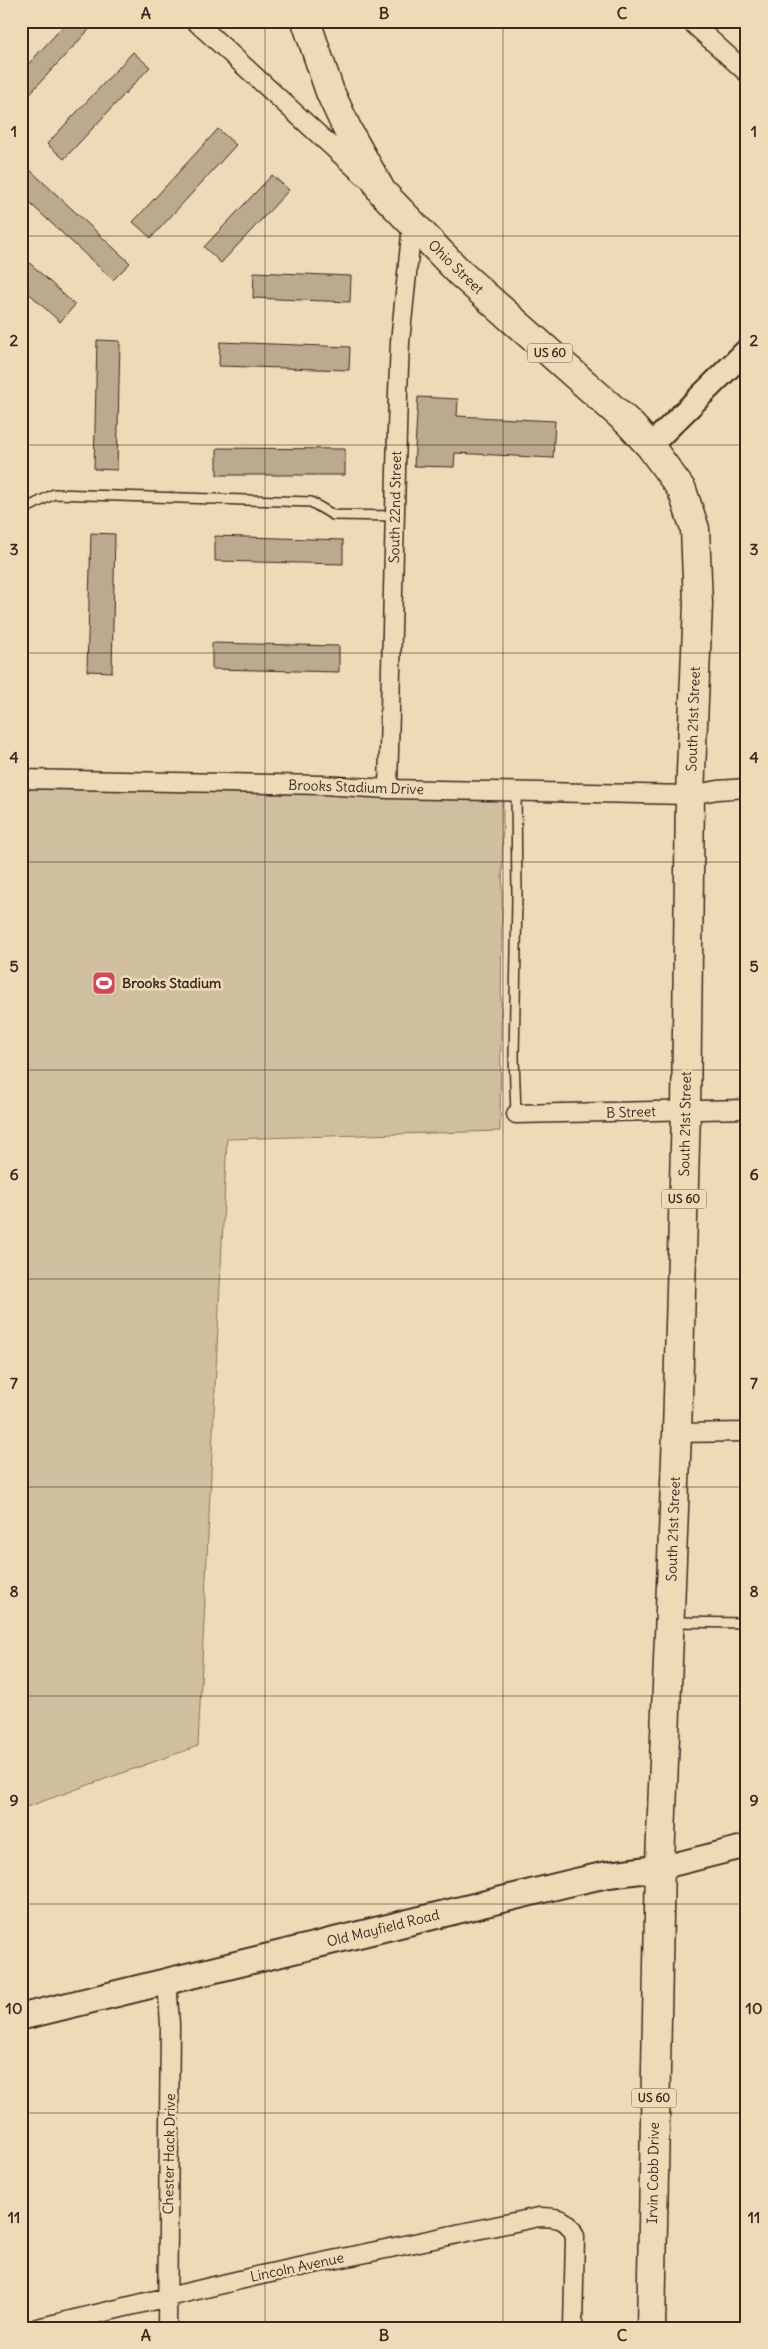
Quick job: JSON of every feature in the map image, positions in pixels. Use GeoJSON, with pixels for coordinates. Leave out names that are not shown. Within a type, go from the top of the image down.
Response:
{"type":"FeatureCollection","features":[{"type":"Feature","properties":{"kind":"main road","name":"US 60"},"geometry":{"type":"LineString","coordinates":[[306,21],[330,92],[348,133],[382,192]]}},
{"type":"Feature","properties":{"kind":"main road","name":"Ohio Street"},"geometry":{"type":"LineString","coordinates":[[382,192],[412,225],[460,272],[629,423],[650,446],[682,490],[695,529]]}},
{"type":"Feature","properties":{"kind":"main road","name":"South 21st Street"},"geometry":{"type":"LineString","coordinates":[[660,1868],[677,1433],[686,1110],[690,795],[698,604],[695,529]]}},
{"type":"Feature","properties":{"kind":"main road","name":"Old Mayfield Road"},"geometry":{"type":"LineString","coordinates":[[21,2017],[574,1882],[605,1875],[660,1868]]}},
{"type":"Feature","properties":{"kind":"main road","name":"Irvin Cobb Drive"},"geometry":{"type":"LineString","coordinates":[[651,2328],[660,1868]]}},
{"type":"Feature","properties":{"kind":"street","name":"Ohio Street"},"geometry":{"type":"LineString","coordinates":[[195,21],[382,192]]}},
{"type":"Feature","properties":{"kind":"street"},"geometry":{"type":"LineString","coordinates":[[690,21],[747,73]]}},
{"type":"Feature","properties":{"kind":"street","name":"South 22nd Street"},"geometry":{"type":"LineString","coordinates":[[388,789],[400,342],[412,225]]}},
{"type":"Feature","properties":{"kind":"street"},"geometry":{"type":"LineString","coordinates":[[650,446],[747,350]]}},
{"type":"Feature","properties":{"kind":"street","name":"Brooks Stadium Drive"},"geometry":{"type":"LineString","coordinates":[[21,779],[690,795],[718,790],[747,788]]}},
{"type":"Feature","properties":{"kind":"street","name":"B Street"},"geometry":{"type":"LineString","coordinates":[[516,1114],[747,1109]]}},
{"type":"Feature","properties":{"kind":"street"},"geometry":{"type":"LineString","coordinates":[[677,1433],[747,1432]]}},
{"type":"Feature","properties":{"kind":"street","name":"Old Mayfield Road"},"geometry":{"type":"LineString","coordinates":[[660,1868],[747,1846]]}},
{"type":"Feature","properties":{"kind":"street","name":"Chester Hack Drive"},"geometry":{"type":"LineString","coordinates":[[167,1981],[170,2024],[167,2328]]}},
{"type":"Feature","properties":{"kind":"street","name":"Lincoln Avenue"},"geometry":{"type":"LineString","coordinates":[[37,2328],[167,2296],[521,2220],[539,2217],[558,2217],[571,2226],[575,2236],[573,2328]]}},
{"type":"Feature","properties":{"kind":"lane"},"geometry":{"type":"LineString","coordinates":[[21,508],[27,508],[54,494],[312,502],[333,515],[395,516]]}},
{"type":"Feature","properties":{"kind":"lane"},"geometry":{"type":"LineString","coordinates":[[516,791],[517,897],[514,1057],[516,1114]]}},
{"type":"Feature","properties":{"kind":"lane"},"geometry":{"type":"LineString","coordinates":[[670,1622],[747,1623]]}},
{"type":"Feature","properties":{"kind":"shaded area"},"geometry":{"type":"Polygon","coordinates":[[[21,788],[503,799],[500,1131],[227,1139],[198,1746],[21,1809],[21,788]]]}},
{"type":"Feature","properties":{"kind":"building"},"geometry":{"type":"Polygon","coordinates":[[[68,21],[97,21],[21,103],[21,72],[68,21]]]}},
{"type":"Feature","properties":{"kind":"building"},"geometry":{"type":"Polygon","coordinates":[[[133,52],[150,67],[64,159],[47,144],[133,52]]]}},
{"type":"Feature","properties":{"kind":"building"},"geometry":{"type":"Polygon","coordinates":[[[218,129],[236,145],[151,238],[133,222],[218,129]]]}},
{"type":"Feature","properties":{"kind":"building"},"geometry":{"type":"Polygon","coordinates":[[[29,169],[130,263],[113,280],[21,195],[21,178],[29,169]]]}},
{"type":"Feature","properties":{"kind":"building"},"geometry":{"type":"Polygon","coordinates":[[[272,175],[289,190],[221,263],[204,247],[272,175]]]}},
{"type":"Feature","properties":{"kind":"building"},"geometry":{"type":"Polygon","coordinates":[[[21,255],[75,305],[60,322],[21,286],[21,255]]]}},
{"type":"Feature","properties":{"kind":"building"},"geometry":{"type":"Polygon","coordinates":[[[254,272],[351,276],[350,302],[253,298],[254,272]]]}},
{"type":"Feature","properties":{"kind":"building"},"geometry":{"type":"Polygon","coordinates":[[[97,340],[120,341],[117,470],[94,469],[97,340]]]}},
{"type":"Feature","properties":{"kind":"building"},"geometry":{"type":"Polygon","coordinates":[[[220,342],[350,347],[349,370],[219,366],[220,342]]]}},
{"type":"Feature","properties":{"kind":"building"},"geometry":{"type":"Polygon","coordinates":[[[418,397],[458,399],[457,416],[555,421],[553,458],[455,453],[454,467],[414,466],[418,397]]]}},
{"type":"Feature","properties":{"kind":"building"},"geometry":{"type":"Polygon","coordinates":[[[217,448],[345,449],[345,475],[217,475],[217,448]]]}},
{"type":"Feature","properties":{"kind":"building"},"geometry":{"type":"Polygon","coordinates":[[[91,533],[115,534],[112,672],[87,671],[91,533]]]}},
{"type":"Feature","properties":{"kind":"building"},"geometry":{"type":"Polygon","coordinates":[[[215,536],[343,540],[343,564],[215,561],[215,536]]]}},
{"type":"Feature","properties":{"kind":"building"},"geometry":{"type":"Polygon","coordinates":[[[212,643],[339,646],[339,672],[212,669],[212,643]]]}},
{"type":"Feature","properties":{"kind":"place","name":"Brooks Stadium"},"geometry":{"type":"Point","coordinates":[104,983]}}]}
